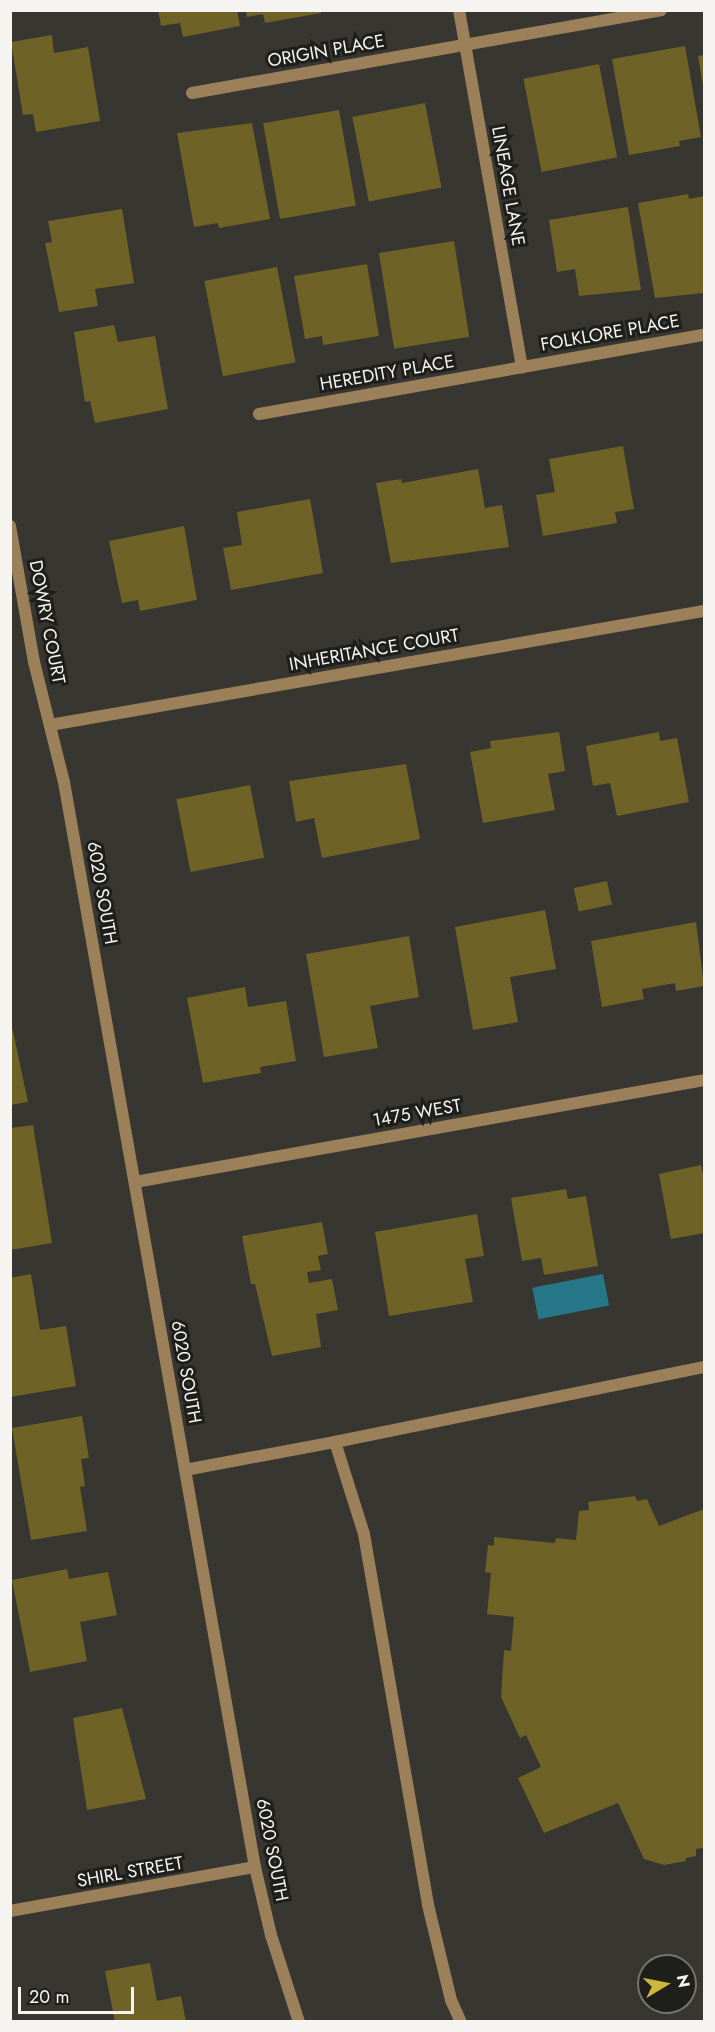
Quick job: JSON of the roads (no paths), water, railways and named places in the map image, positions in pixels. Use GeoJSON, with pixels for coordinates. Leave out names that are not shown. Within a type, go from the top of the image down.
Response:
{"type":"FeatureCollection","features":[{"type":"Feature","properties":{"kind":"street","name":"LINEAGE LANE"},"geometry":{"type":"LineString","coordinates":[[459,10],[522,367]]}},
{"type":"Feature","properties":{"kind":"street","name":"ORIGIN PLACE"},"geometry":{"type":"LineString","coordinates":[[192,93],[661,10]]}},
{"type":"Feature","properties":{"kind":"street","name":"FOLKLORE PLACE"},"geometry":{"type":"LineString","coordinates":[[522,367],[705,335]]}},
{"type":"Feature","properties":{"kind":"street","name":"HEREDITY PLACE"},"geometry":{"type":"LineString","coordinates":[[259,414],[522,367]]}},
{"type":"Feature","properties":{"kind":"street","name":"DOWRY COURT"},"geometry":{"type":"LineString","coordinates":[[10,526],[34,662],[50,725]]}},
{"type":"Feature","properties":{"kind":"street","name":"INHERITANCE COURT"},"geometry":{"type":"LineString","coordinates":[[50,725],[705,610]]}},
{"type":"Feature","properties":{"kind":"street","name":"6020 SOUTH"},"geometry":{"type":"LineString","coordinates":[[50,725],[64,782],[255,1868],[271,1935],[299,2022]]}},
{"type":"Feature","properties":{"kind":"street","name":"1475 WEST"},"geometry":{"type":"LineString","coordinates":[[135,1182],[705,1080]]}},
{"type":"Feature","properties":{"kind":"street"},"geometry":{"type":"LineString","coordinates":[[185,1470],[336,1442],[705,1367]]}},
{"type":"Feature","properties":{"kind":"street"},"geometry":{"type":"LineString","coordinates":[[336,1442],[364,1534],[428,1905],[452,2000],[461,2022]]}},
{"type":"Feature","properties":{"kind":"street","name":"SHIRL STREET"},"geometry":{"type":"LineString","coordinates":[[10,1911],[255,1868]]}},
{"type":"Feature","properties":{"kind":"water"},"geometry":{"type":"Polygon","coordinates":[[[603,1274],[609,1305],[538,1319],[532,1288],[603,1274]]]}}]}
